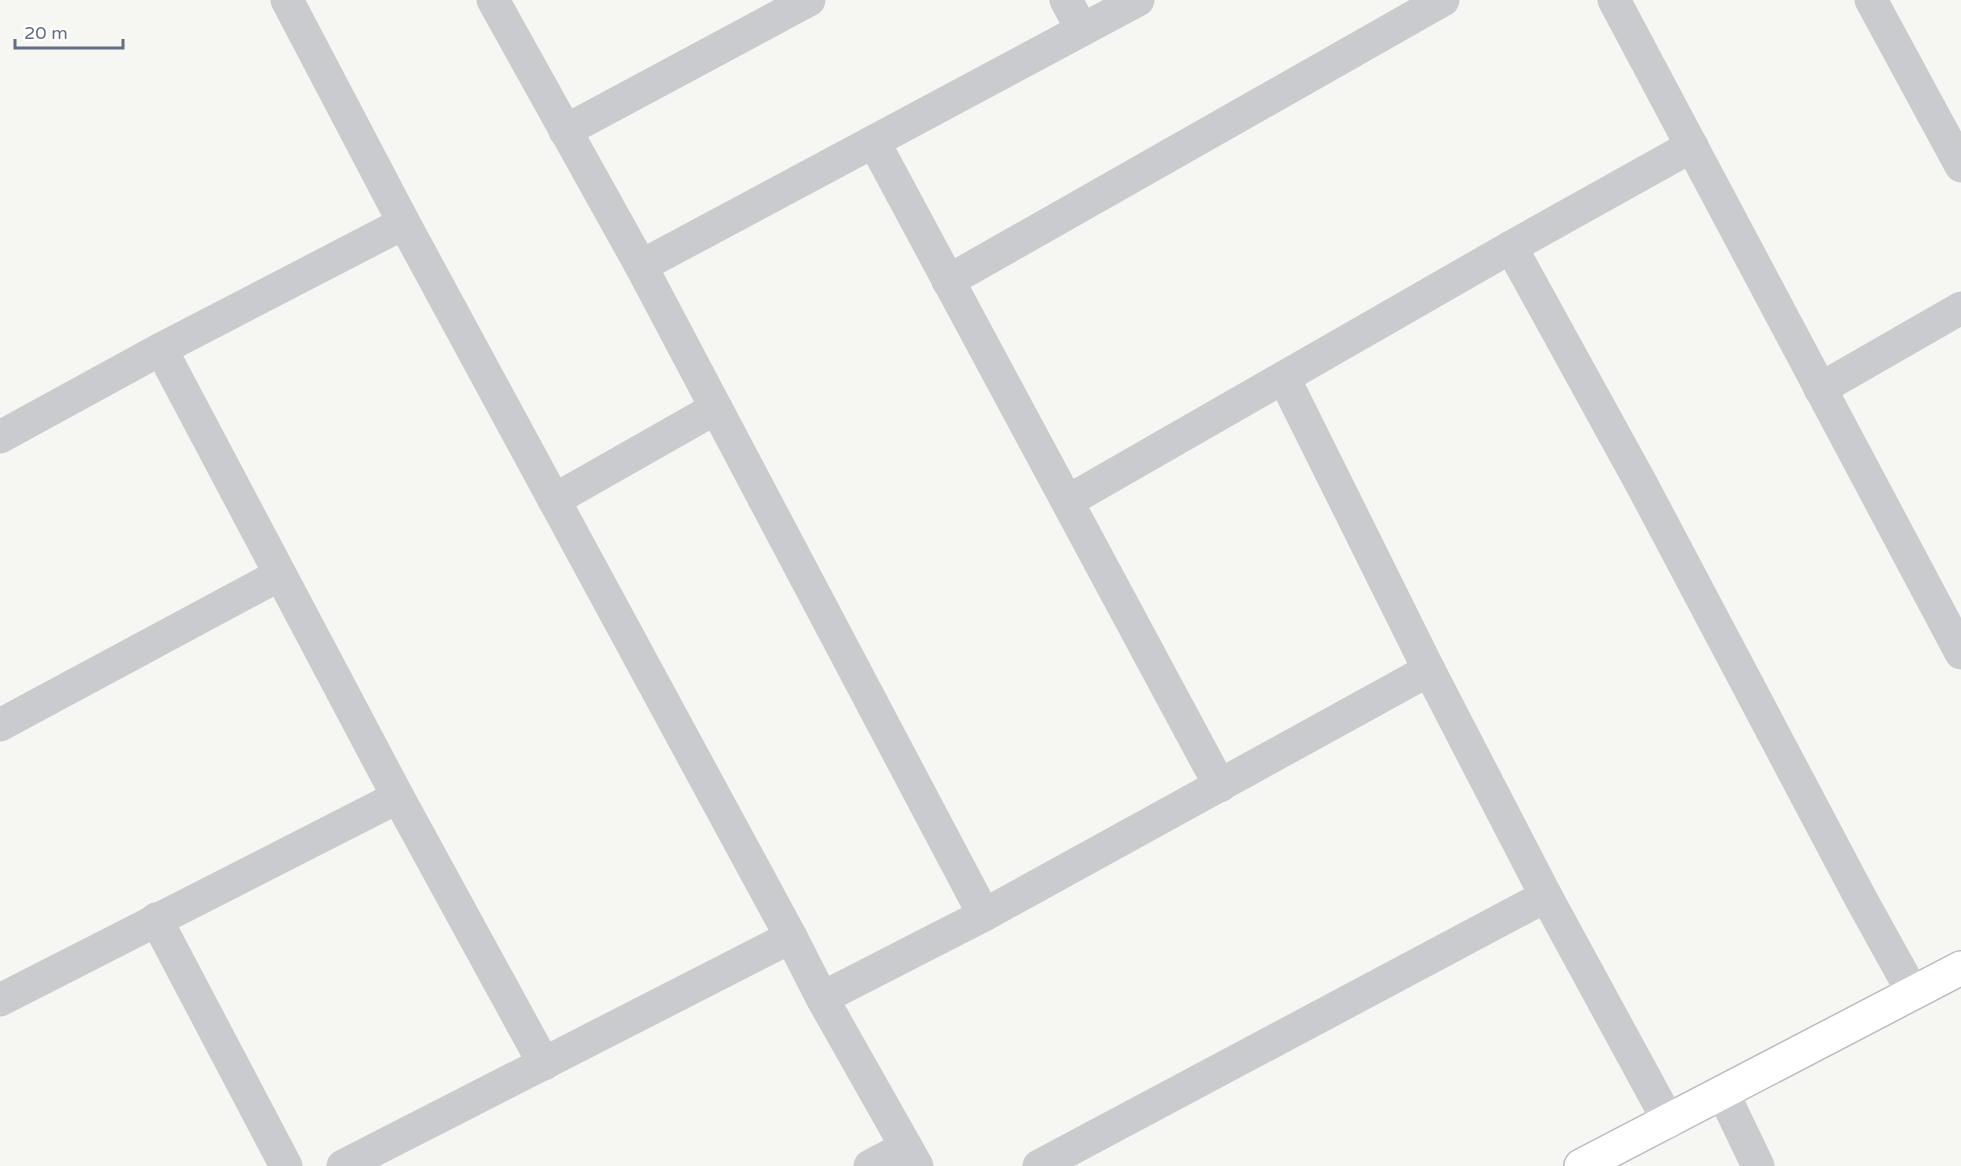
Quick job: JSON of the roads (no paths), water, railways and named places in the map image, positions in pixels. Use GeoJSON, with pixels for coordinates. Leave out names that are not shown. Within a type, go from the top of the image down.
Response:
{"type":"FeatureCollection","features":[{"type":"Feature","properties":{"kind":"highway"},"geometry":{"type":"LineString","coordinates":[[1581,1166],[1913,993],[1958,977]]}},
{"type":"Feature","properties":{"kind":"street"},"geometry":{"type":"LineString","coordinates":[[287,0],[404,223],[822,998],[912,1156],[870,1166]]}},
{"type":"Feature","properties":{"kind":"street"},"geometry":{"type":"LineString","coordinates":[[493,0],[641,266],[984,915]]}},
{"type":"Feature","properties":{"kind":"street"},"geometry":{"type":"LineString","coordinates":[[565,131],[809,0]]}},
{"type":"Feature","properties":{"kind":"street"},"geometry":{"type":"LineString","coordinates":[[1066,0],[1082,30]]}},
{"type":"Feature","properties":{"kind":"street"},"geometry":{"type":"LineString","coordinates":[[641,266],[1138,0]]}},
{"type":"Feature","properties":{"kind":"street"},"geometry":{"type":"LineString","coordinates":[[948,281],[1443,0]]}},
{"type":"Feature","properties":{"kind":"street"},"geometry":{"type":"LineString","coordinates":[[1614,0],[1820,389],[1948,601],[1961,653]]}},
{"type":"Feature","properties":{"kind":"street"},"geometry":{"type":"LineString","coordinates":[[1871,0],[1961,166]]}},
{"type":"Feature","properties":{"kind":"street"},"geometry":{"type":"LineString","coordinates":[[874,142],[1220,786]]}},
{"type":"Feature","properties":{"kind":"street"},"geometry":{"type":"LineString","coordinates":[[1068,501],[1510,247],[1692,146]]}},
{"type":"Feature","properties":{"kind":"street"},"geometry":{"type":"LineString","coordinates":[[0,437],[161,349],[404,223]]}},
{"type":"Feature","properties":{"kind":"street"},"geometry":{"type":"LineString","coordinates":[[1510,247],[1642,485],[1913,993]]}},
{"type":"Feature","properties":{"kind":"street"},"geometry":{"type":"LineString","coordinates":[[1820,389],[1961,308]]}},
{"type":"Feature","properties":{"kind":"street"},"geometry":{"type":"LineString","coordinates":[[161,349],[279,575],[544,1064]]}},
{"type":"Feature","properties":{"kind":"street"},"geometry":{"type":"LineString","coordinates":[[1284,378],[1429,670],[1546,896],[1669,1122]]}},
{"type":"Feature","properties":{"kind":"street"},"geometry":{"type":"LineString","coordinates":[[554,500],[716,408]]}},
{"type":"Feature","properties":{"kind":"street"},"geometry":{"type":"LineString","coordinates":[[0,725],[279,575]]}},
{"type":"Feature","properties":{"kind":"street"},"geometry":{"type":"LineString","coordinates":[[822,998],[984,915],[1429,670]]}},
{"type":"Feature","properties":{"kind":"street"},"geometry":{"type":"LineString","coordinates":[[0,1000],[398,797]]}},
{"type":"Feature","properties":{"kind":"street"},"geometry":{"type":"LineString","coordinates":[[1039,1166],[1546,896]]}},
{"type":"Feature","properties":{"kind":"street"},"geometry":{"type":"LineString","coordinates":[[156,919],[286,1166]]}},
{"type":"Feature","properties":{"kind":"street"},"geometry":{"type":"LineString","coordinates":[[343,1166],[791,937]]}},
{"type":"Feature","properties":{"kind":"street"},"geometry":{"type":"LineString","coordinates":[[1723,1093],[1758,1166]]}}]}
